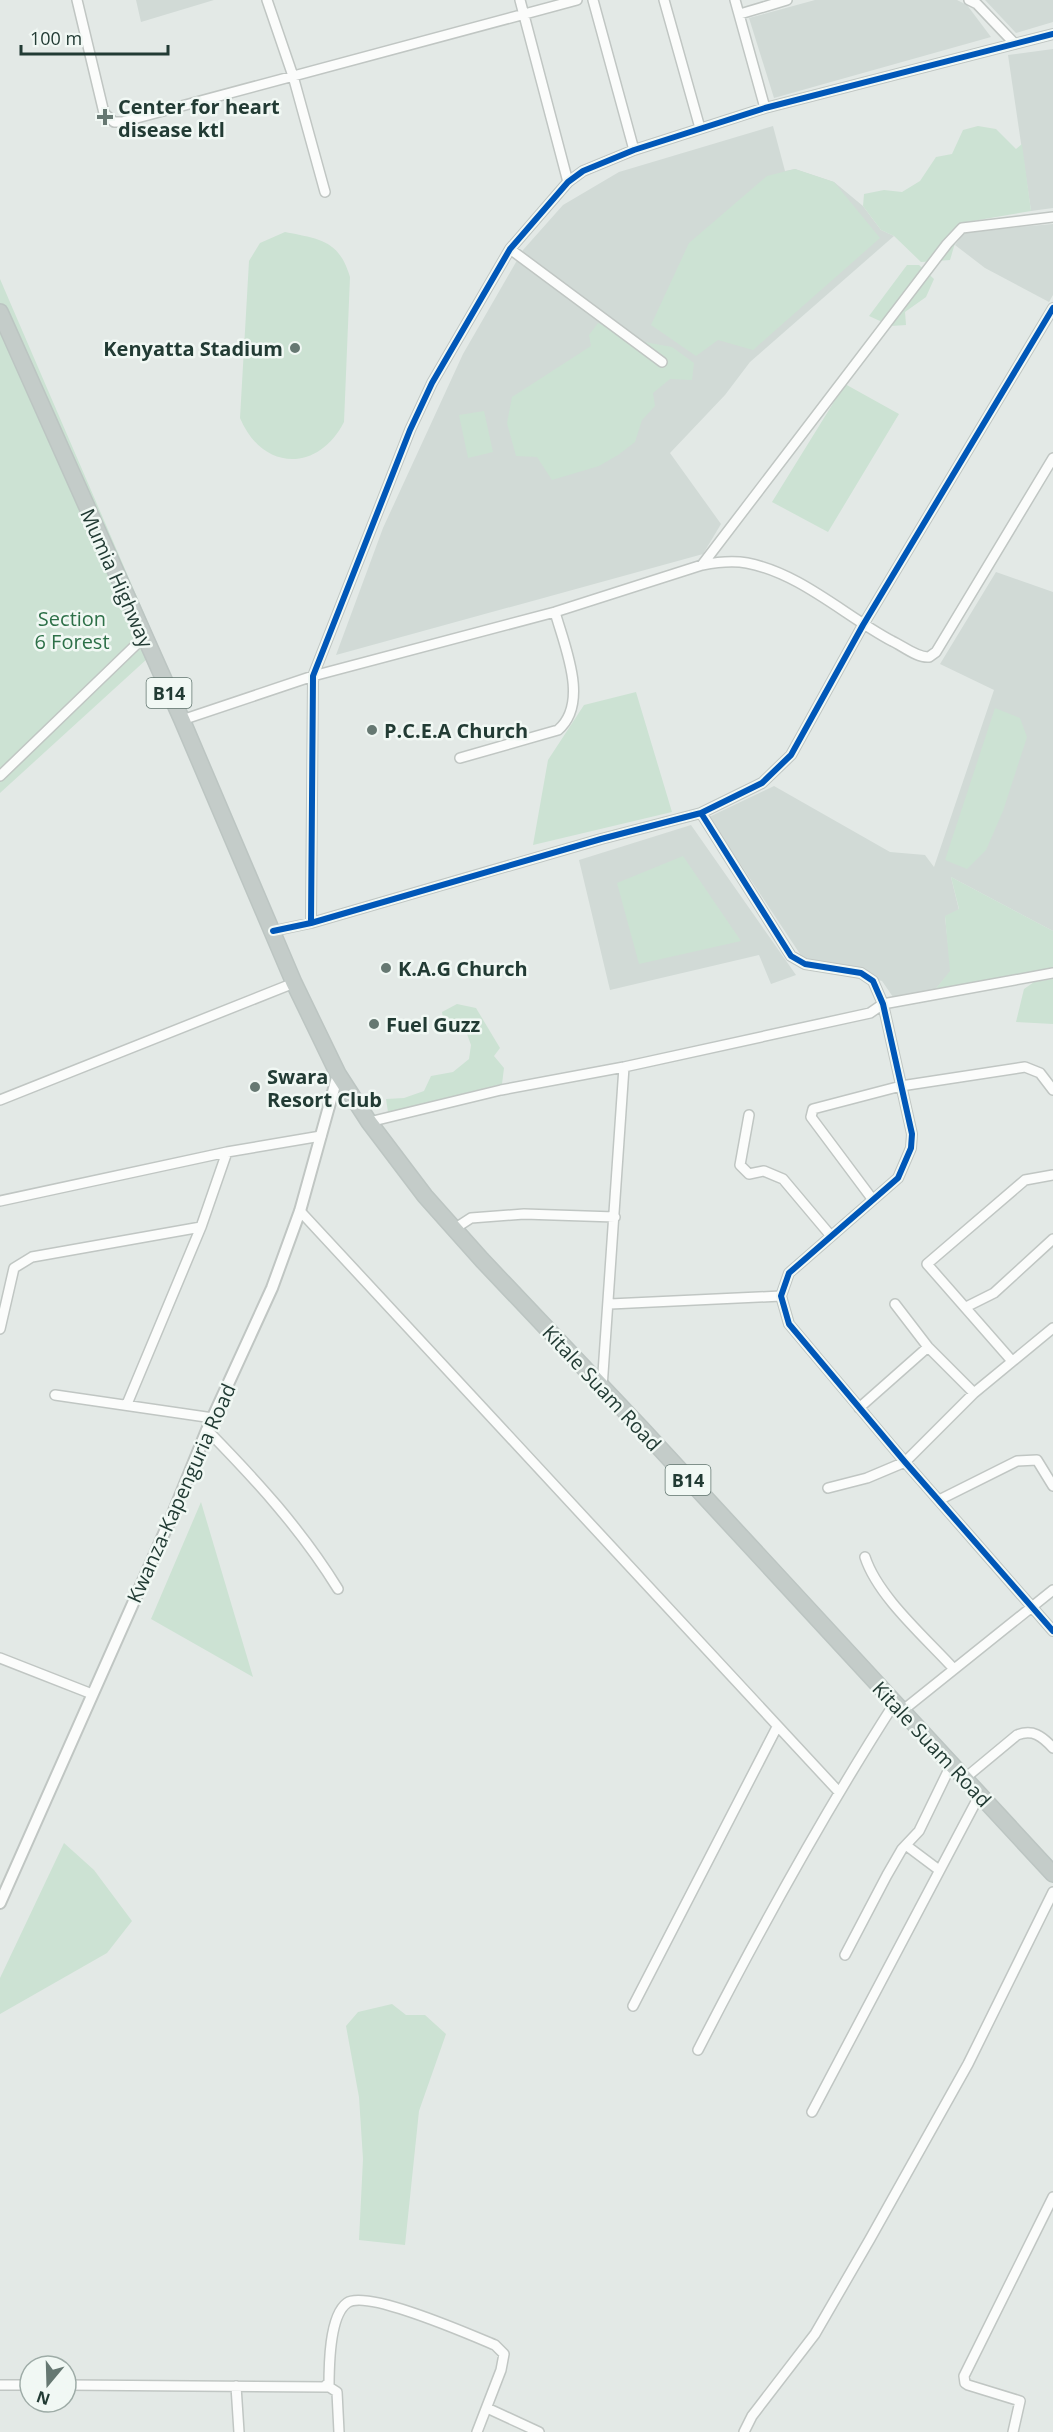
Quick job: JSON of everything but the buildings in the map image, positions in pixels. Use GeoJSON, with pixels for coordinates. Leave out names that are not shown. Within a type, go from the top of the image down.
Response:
{"type":"FeatureCollection","features":[{"type":"Feature","properties":{"kind":"highway","name":"Mumia Highway"},"geometry":{"type":"LineString","coordinates":[[0,312],[182,720],[294,983],[338,1074]]}},
{"type":"Feature","properties":{"kind":"highway","name":"Kitale Suam Road"},"geometry":{"type":"LineString","coordinates":[[338,1074],[369,1122],[425,1196],[454,1229],[1053,1874]]}},
{"type":"Feature","properties":{"kind":"street"},"geometry":{"type":"LineString","coordinates":[[77,0],[104,113],[114,122],[130,120],[577,0]]}},
{"type":"Feature","properties":{"kind":"street"},"geometry":{"type":"LineString","coordinates":[[267,0],[293,76],[325,192]]}},
{"type":"Feature","properties":{"kind":"street"},"geometry":{"type":"LineString","coordinates":[[520,0],[568,182]]}},
{"type":"Feature","properties":{"kind":"street"},"geometry":{"type":"LineString","coordinates":[[593,0],[634,150]]}},
{"type":"Feature","properties":{"kind":"street"},"geometry":{"type":"LineString","coordinates":[[664,0],[700,128]]}},
{"type":"Feature","properties":{"kind":"street"},"geometry":{"type":"LineString","coordinates":[[735,0],[765,108]]}},
{"type":"Feature","properties":{"kind":"street"},"geometry":{"type":"LineString","coordinates":[[740,14],[787,0]]}},
{"type":"Feature","properties":{"kind":"street"},"geometry":{"type":"LineString","coordinates":[[969,0],[977,4],[1015,44]]}},
{"type":"Feature","properties":{"kind":"street"},"geometry":{"type":"LineString","coordinates":[[311,923],[313,676],[410,430],[432,383],[510,249],[568,182],[583,171],[634,150],[765,108],[1053,34]]}},
{"type":"Feature","properties":{"kind":"street"},"geometry":{"type":"LineString","coordinates":[[702,565],[947,244],[962,228],[1053,217]]}},
{"type":"Feature","properties":{"kind":"street"},"geometry":{"type":"LineString","coordinates":[[510,249],[662,362]]}},
{"type":"Feature","properties":{"kind":"street"},"geometry":{"type":"LineString","coordinates":[[273,931],[311,923],[601,838],[701,813],[762,783],[791,755],[863,625],[1053,308]]}},
{"type":"Feature","properties":{"kind":"street"},"geometry":{"type":"LineString","coordinates":[[182,720],[313,676],[555,612],[702,565],[726,561],[747,563],[777,573],[810,590],[863,625],[925,658],[933,656],[1053,458]]}},
{"type":"Feature","properties":{"kind":"street"},"geometry":{"type":"LineString","coordinates":[[460,758],[558,730],[566,723],[572,711],[571,673],[555,612]]}},
{"type":"Feature","properties":{"kind":"street"},"geometry":{"type":"LineString","coordinates":[[0,776],[144,637]]}},
{"type":"Feature","properties":{"kind":"street"},"geometry":{"type":"LineString","coordinates":[[701,813],[791,956],[805,964],[861,974],[873,981],[883,1004],[912,1134],[911,1148],[898,1179],[789,1273],[781,1296],[794,1332],[905,1462],[1033,1605],[1053,1631]]}},
{"type":"Feature","properties":{"kind":"street"},"geometry":{"type":"LineString","coordinates":[[369,1122],[501,1090],[624,1067],[870,1013],[883,1004],[1053,973]]}},
{"type":"Feature","properties":{"kind":"street"},"geometry":{"type":"LineString","coordinates":[[0,1100],[294,983]]}},
{"type":"Feature","properties":{"kind":"street"},"geometry":{"type":"LineString","coordinates":[[602,1390],[610,1304],[624,1067]]}},
{"type":"Feature","properties":{"kind":"street"},"geometry":{"type":"LineString","coordinates":[[873,1200],[811,1117],[810,1112],[817,1106],[901,1086],[1025,1067],[1040,1073],[1053,1090]]}},
{"type":"Feature","properties":{"kind":"street","name":"Kwanza-Kapenguria Road"},"geometry":{"type":"LineString","coordinates":[[0,1903],[207,1430],[272,1288],[300,1211],[338,1074]]}},
{"type":"Feature","properties":{"kind":"street"},"geometry":{"type":"LineString","coordinates":[[749,1115],[740,1165],[749,1174],[764,1171],[783,1179],[831,1236]]}},
{"type":"Feature","properties":{"kind":"street"},"geometry":{"type":"LineString","coordinates":[[0,1201],[227,1152],[321,1136]]}},
{"type":"Feature","properties":{"kind":"street"},"geometry":{"type":"LineString","coordinates":[[127,1404],[201,1227],[227,1152]]}},
{"type":"Feature","properties":{"kind":"street"},"geometry":{"type":"LineString","coordinates":[[1012,1361],[927,1264],[1025,1180],[1053,1174]]}},
{"type":"Feature","properties":{"kind":"street"},"geometry":{"type":"LineString","coordinates":[[300,1211],[838,1791]]}},
{"type":"Feature","properties":{"kind":"street"},"geometry":{"type":"LineString","coordinates":[[454,1229],[471,1218],[524,1214],[615,1217]]}},
{"type":"Feature","properties":{"kind":"street"},"geometry":{"type":"LineString","coordinates":[[0,1329],[14,1268],[32,1257],[201,1227]]}},
{"type":"Feature","properties":{"kind":"street"},"geometry":{"type":"LineString","coordinates":[[966,1307],[994,1293],[1053,1239]]}},
{"type":"Feature","properties":{"kind":"street"},"geometry":{"type":"LineString","coordinates":[[610,1304],[781,1296]]}},
{"type":"Feature","properties":{"kind":"street"},"geometry":{"type":"LineString","coordinates":[[895,1304],[928,1347],[974,1393]]}},
{"type":"Feature","properties":{"kind":"street"},"geometry":{"type":"LineString","coordinates":[[828,1488],[867,1478],[905,1462],[974,1393],[1053,1328]]}},
{"type":"Feature","properties":{"kind":"street"},"geometry":{"type":"LineString","coordinates":[[859,1408],[928,1347]]}},
{"type":"Feature","properties":{"kind":"street"},"geometry":{"type":"LineString","coordinates":[[55,1395],[213,1418]]}},
{"type":"Feature","properties":{"kind":"street"},"geometry":{"type":"LineString","coordinates":[[207,1430],[286,1513],[317,1555],[338,1589]]}},
{"type":"Feature","properties":{"kind":"street"},"geometry":{"type":"LineString","coordinates":[[939,1500],[1017,1461],[1026,1459],[1037,1460],[1053,1486]]}},
{"type":"Feature","properties":{"kind":"street"},"geometry":{"type":"LineString","coordinates":[[864,1557],[877,1581],[954,1670]]}},
{"type":"Feature","properties":{"kind":"street"},"geometry":{"type":"LineString","coordinates":[[698,2050],[769,1911],[838,1791],[898,1707],[954,1670],[1053,1590]]}},
{"type":"Feature","properties":{"kind":"street"},"geometry":{"type":"LineString","coordinates":[[0,1658],[92,1695]]}},
{"type":"Feature","properties":{"kind":"street"},"geometry":{"type":"LineString","coordinates":[[633,2006],[777,1727]]}},
{"type":"Feature","properties":{"kind":"street"},"geometry":{"type":"LineString","coordinates":[[964,1779],[1017,1735],[1027,1732],[1036,1733],[1053,1748]]}},
{"type":"Feature","properties":{"kind":"street"},"geometry":{"type":"LineString","coordinates":[[845,1955],[887,1875],[919,1831],[951,1765]]}},
{"type":"Feature","properties":{"kind":"street"},"geometry":{"type":"LineString","coordinates":[[812,2112],[979,1796]]}},
{"type":"Feature","properties":{"kind":"street"},"geometry":{"type":"LineString","coordinates":[[907,1846],[939,1870]]}},
{"type":"Feature","properties":{"kind":"street"},"geometry":{"type":"LineString","coordinates":[[744,2432],[752,2416],[815,2334],[968,2064],[1053,1892]]}},
{"type":"Feature","properties":{"kind":"street"},"geometry":{"type":"LineString","coordinates":[[1013,2432],[1020,2401],[968,2385],[965,2383],[964,2376],[1053,2197]]}},
{"type":"Feature","properties":{"kind":"street"},"geometry":{"type":"LineString","coordinates":[[329,2387],[330,2346],[340,2311],[349,2302],[366,2301],[401,2308],[501,2349],[505,2360],[477,2432]]}},
{"type":"Feature","properties":{"kind":"street"},"geometry":{"type":"LineString","coordinates":[[0,2385],[18,2385]]}},
{"type":"Feature","properties":{"kind":"street"},"geometry":{"type":"LineString","coordinates":[[78,2385],[329,2387]]}},
{"type":"Feature","properties":{"kind":"street"},"geometry":{"type":"LineString","coordinates":[[329,2387],[326,2385],[337,2392],[339,2432]]}},
{"type":"Feature","properties":{"kind":"street"},"geometry":{"type":"LineString","coordinates":[[236,2386],[239,2432]]}},
{"type":"Feature","properties":{"kind":"street"},"geometry":{"type":"LineString","coordinates":[[487,2408],[539,2432]]}},
{"type":"Feature","properties":{"kind":"shaded area"},"geometry":{"type":"Polygon","coordinates":[[[136,0],[214,0],[141,22],[136,0]]]}},
{"type":"Feature","properties":{"kind":"shaded area"},"geometry":{"type":"Polygon","coordinates":[[[815,0],[957,0],[967,5],[991,37],[774,98],[749,18],[815,0]]]}},
{"type":"Feature","properties":{"kind":"shaded area"},"geometry":{"type":"Polygon","coordinates":[[[985,0],[1053,0],[1053,22],[1016,33],[985,0]]]}},
{"type":"Feature","properties":{"kind":"shaded area"},"geometry":{"type":"Polygon","coordinates":[[[1053,49],[1053,208],[1031,211],[1008,55],[1053,49]]]}},
{"type":"Feature","properties":{"kind":"shaded area"},"geometry":{"type":"Polygon","coordinates":[[[773,126],[785,171],[795,169],[834,182],[863,206],[881,230],[894,236],[750,362],[725,395],[670,453],[721,524],[703,554],[336,655],[383,528],[463,354],[523,250],[563,205],[619,172],[773,126]]]}},
{"type":"Feature","properties":{"kind":"shaded area"},"geometry":{"type":"Polygon","coordinates":[[[1053,224],[1053,295],[1049,302],[985,268],[955,245],[965,232],[1053,224]]]}},
{"type":"Feature","properties":{"kind":"shaded area"},"geometry":{"type":"Polygon","coordinates":[[[996,572],[1053,592],[1053,931],[951,877],[959,910],[945,917],[951,971],[934,991],[893,997],[882,981],[802,957],[709,817],[774,786],[890,852],[925,855],[934,867],[994,690],[940,664],[996,572]]]}},
{"type":"Feature","properties":{"kind":"shaded area"},"geometry":{"type":"Polygon","coordinates":[[[691,825],[796,975],[771,984],[759,955],[610,990],[579,860],[691,825]]]}},
{"type":"Feature","properties":{"kind":"green space"},"geometry":{"type":"Polygon","coordinates":[[[978,126],[996,129],[1016,149],[1022,144],[1031,211],[961,223],[950,260],[921,262],[894,236],[881,230],[863,206],[864,194],[884,190],[902,192],[920,181],[936,157],[952,154],[963,130],[978,126]]]}},
{"type":"Feature","properties":{"kind":"green space"},"geometry":{"type":"Polygon","coordinates":[[[795,169],[834,182],[880,238],[753,350],[718,340],[696,356],[651,325],[689,243],[767,176],[795,169]]]}},
{"type":"Feature","properties":{"kind":"green space","name":"Kenyatta Stadium"},"geometry":{"type":"Polygon","coordinates":[[[285,232],[318,240],[334,248],[340,255],[350,277],[344,422],[333,439],[320,450],[305,457],[290,459],[276,456],[262,448],[250,435],[240,418],[249,261],[260,243],[285,232]]]}},
{"type":"Feature","properties":{"kind":"green space"},"geometry":{"type":"Polygon","coordinates":[[[907,265],[919,265],[934,279],[926,297],[905,312],[906,325],[891,326],[869,316],[907,265]]]}},
{"type":"Feature","properties":{"kind":"green space","name":"Section 6 Forest"},"geometry":{"type":"Polygon","coordinates":[[[0,279],[159,648],[0,793],[0,279]]]}},
{"type":"Feature","properties":{"kind":"green space"},"geometry":{"type":"Polygon","coordinates":[[[598,323],[639,341],[672,347],[694,363],[692,380],[670,379],[653,393],[655,406],[642,420],[635,442],[618,455],[599,466],[552,480],[537,457],[516,456],[507,423],[512,397],[591,346],[589,335],[598,323]]]}},
{"type":"Feature","properties":{"kind":"green space"},"geometry":{"type":"Polygon","coordinates":[[[845,384],[899,414],[828,532],[772,502],[845,384]]]}},
{"type":"Feature","properties":{"kind":"green space"},"geometry":{"type":"Polygon","coordinates":[[[484,411],[493,452],[468,458],[459,415],[484,411]]]}},
{"type":"Feature","properties":{"kind":"green space"},"geometry":{"type":"Polygon","coordinates":[[[636,692],[672,812],[533,845],[548,760],[584,705],[636,692]]]}},
{"type":"Feature","properties":{"kind":"green space"},"geometry":{"type":"Polygon","coordinates":[[[995,708],[1020,718],[1027,737],[1003,811],[986,850],[967,869],[945,860],[995,708]]]}},
{"type":"Feature","properties":{"kind":"green space"},"geometry":{"type":"Polygon","coordinates":[[[683,856],[741,941],[639,964],[617,883],[683,856]]]}},
{"type":"Feature","properties":{"kind":"green space"},"geometry":{"type":"Polygon","coordinates":[[[951,877],[1053,931],[1053,968],[934,991],[950,971],[945,916],[959,909],[951,877]]]}},
{"type":"Feature","properties":{"kind":"green space"},"geometry":{"type":"Polygon","coordinates":[[[1053,979],[1053,1024],[1016,1022],[1024,989],[1034,982],[1053,979]]]}},
{"type":"Feature","properties":{"kind":"green space"},"geometry":{"type":"Polygon","coordinates":[[[457,1004],[476,1008],[500,1048],[494,1056],[504,1068],[502,1084],[388,1112],[386,1099],[404,1098],[424,1091],[431,1076],[453,1072],[469,1059],[471,1045],[467,1034],[445,1030],[442,1012],[457,1004]]]}},
{"type":"Feature","properties":{"kind":"green space"},"geometry":{"type":"Polygon","coordinates":[[[201,1502],[253,1677],[151,1619],[201,1502]]]}},
{"type":"Feature","properties":{"kind":"green space"},"geometry":{"type":"Polygon","coordinates":[[[64,1843],[94,1870],[132,1921],[107,1953],[0,2014],[0,1978],[64,1843]]]}},
{"type":"Feature","properties":{"kind":"green space"},"geometry":{"type":"Polygon","coordinates":[[[392,2004],[406,2015],[425,2015],[446,2034],[419,2111],[405,2245],[359,2240],[363,2159],[359,2097],[346,2026],[358,2012],[392,2004]]]}},
{"type":"Feature","properties":{"kind":"cycle path"},"geometry":{"type":"LineString","coordinates":[[311,923],[313,676],[410,430],[432,383],[510,249],[568,182],[583,171],[634,150],[765,108],[1053,34]]}},
{"type":"Feature","properties":{"kind":"cycle path"},"geometry":{"type":"LineString","coordinates":[[273,931],[311,923],[601,839],[701,813],[762,783],[791,755],[863,625],[1053,308]]}},
{"type":"Feature","properties":{"kind":"cycle path"},"geometry":{"type":"LineString","coordinates":[[701,813],[791,956],[805,964],[861,973],[873,981],[883,1004],[912,1134],[911,1148],[898,1178],[789,1273],[781,1296],[789,1324],[905,1462],[1053,1631]]}},
{"type":"Feature","properties":{"kind":"place","name":"Center for heart disease ktl"},"geometry":{"type":"Point","coordinates":[105,117]}},
{"type":"Feature","properties":{"kind":"place","name":"Kenyatta Stadium"},"geometry":{"type":"Point","coordinates":[295,348]}},
{"type":"Feature","properties":{"kind":"place","name":"P.C.E.A Church"},"geometry":{"type":"Point","coordinates":[372,730]}},
{"type":"Feature","properties":{"kind":"place","name":"K.A.G Church"},"geometry":{"type":"Point","coordinates":[386,968]}},
{"type":"Feature","properties":{"kind":"place","name":"Fuel Guzz"},"geometry":{"type":"Point","coordinates":[374,1024]}},
{"type":"Feature","properties":{"kind":"place","name":"Swara Resort Club"},"geometry":{"type":"Point","coordinates":[255,1087]}}]}
